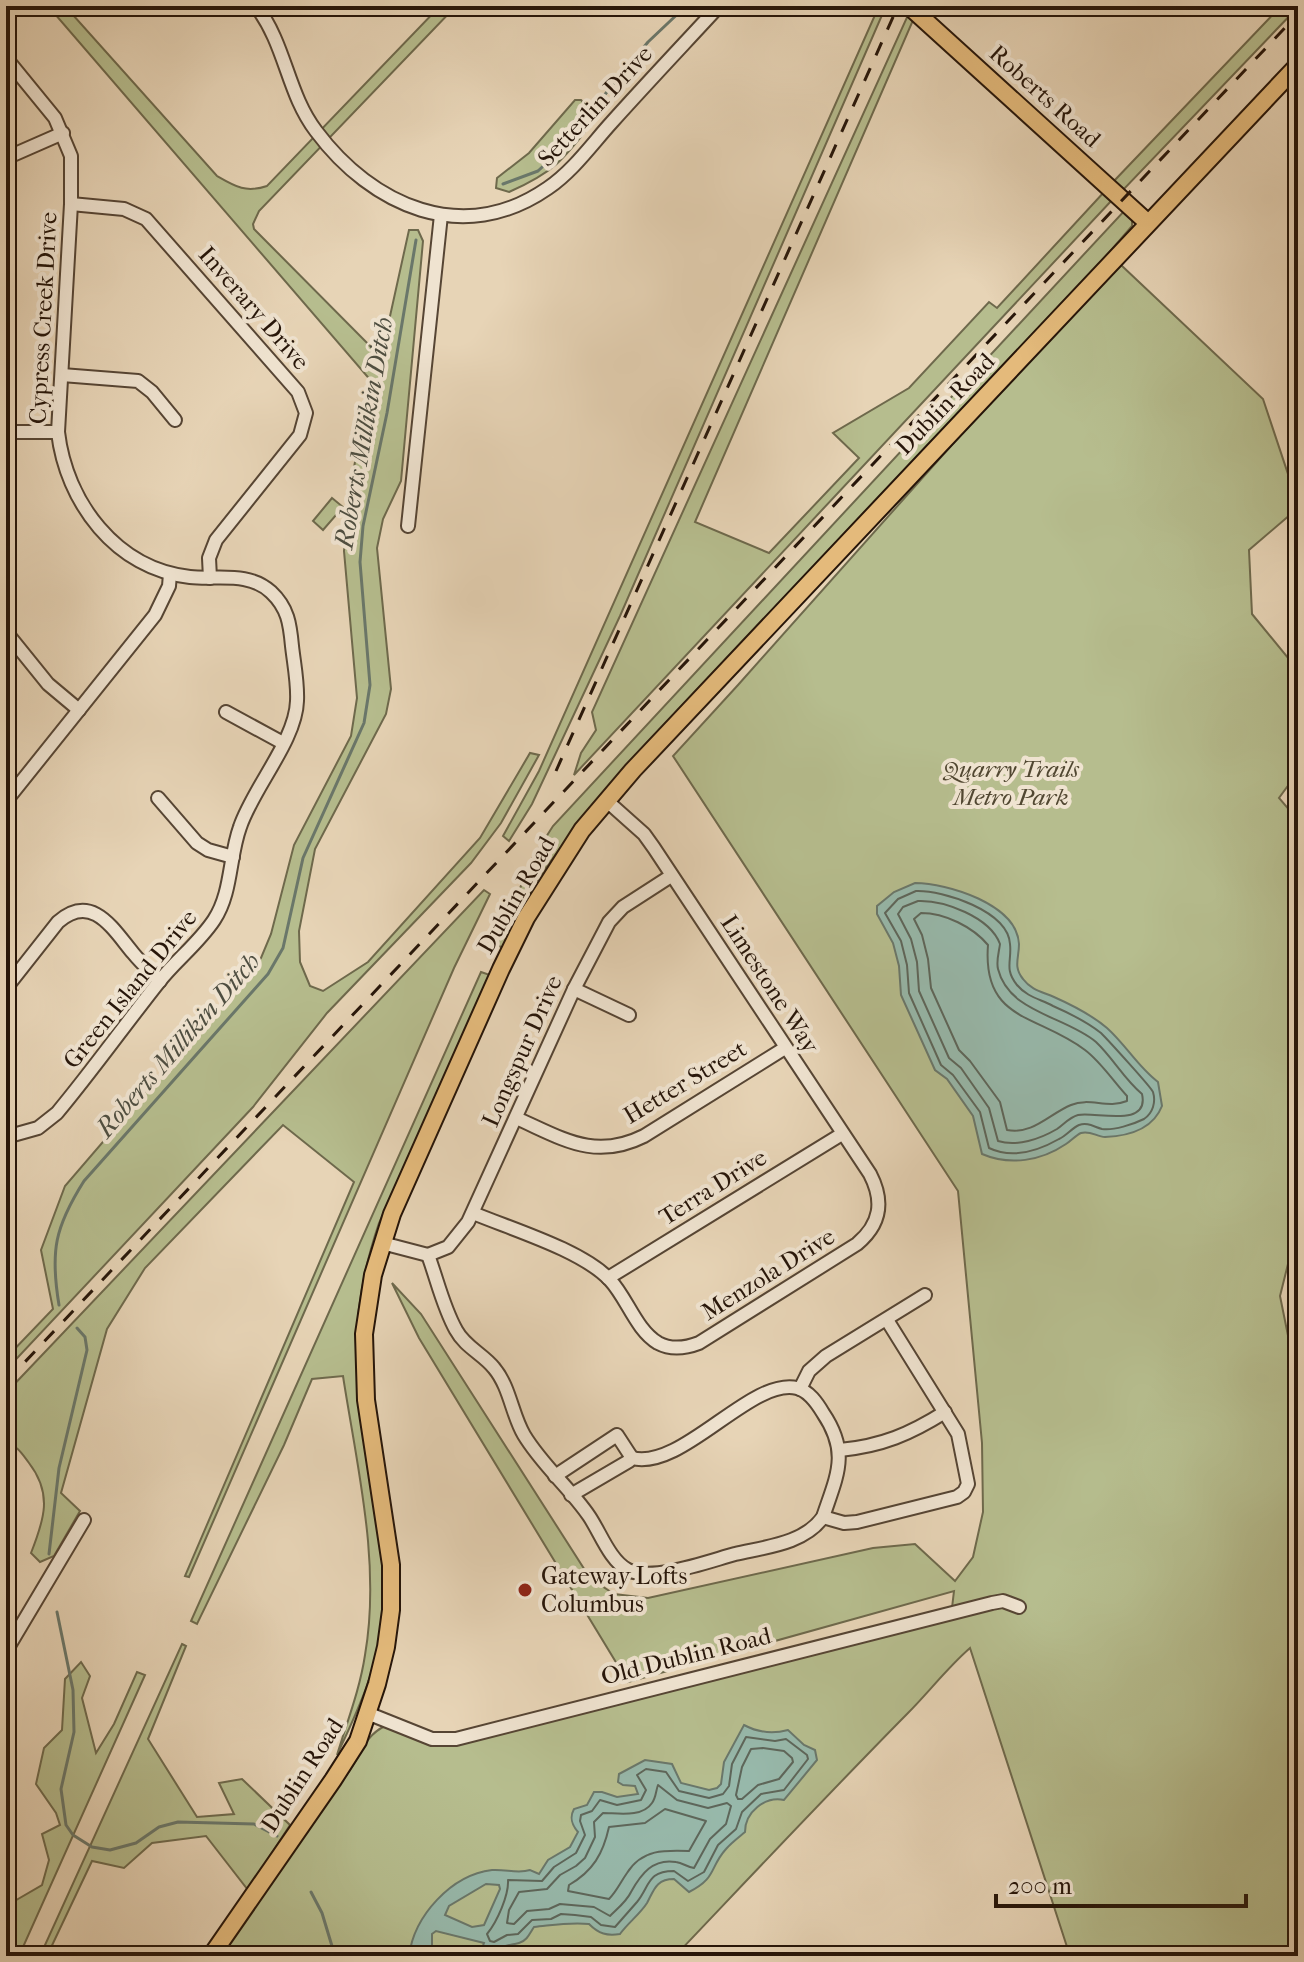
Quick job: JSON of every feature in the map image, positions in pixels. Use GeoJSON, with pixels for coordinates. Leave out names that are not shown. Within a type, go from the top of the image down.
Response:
{"type":"FeatureCollection","features":[{"type":"Feature","properties":{"kind":"main road","name":"Roberts Road"},"geometry":{"type":"LineString","coordinates":[[909,6],[1148,223]]}},
{"type":"Feature","properties":{"kind":"main road","name":"Dublin Road"},"geometry":{"type":"LineString","coordinates":[[211,1956],[333,1780],[358,1741],[367,1713],[386,1647],[391,1610],[391,1565],[363,1366],[369,1295],[392,1214],[526,918],[568,850],[689,709],[1298,65]]}},
{"type":"Feature","properties":{"kind":"street","name":"Setterlin Drive"},"geometry":{"type":"LineString","coordinates":[[256,6],[278,43],[301,107],[325,142],[350,170],[373,189],[399,203],[441,215],[471,215],[501,210],[548,188],[719,6]]}},
{"type":"Feature","properties":{"kind":"street","name":"Cypress Creek Drive"},"geometry":{"type":"LineString","coordinates":[[6,58],[46,105],[63,133],[71,156],[58,432],[66,470],[87,514],[113,543],[149,566],[170,574],[231,577],[256,582],[289,602]]}},
{"type":"Feature","properties":{"kind":"street"},"geometry":{"type":"LineString","coordinates":[[6,158],[63,133]]}},
{"type":"Feature","properties":{"kind":"street","name":"Inverary Drive"},"geometry":{"type":"LineString","coordinates":[[71,204],[135,212],[154,227],[298,392],[305,406],[305,421],[300,435],[212,548],[210,578]]}},
{"type":"Feature","properties":{"kind":"street"},"geometry":{"type":"LineString","coordinates":[[408,526],[441,215]]}},
{"type":"Feature","properties":{"kind":"street"},"geometry":{"type":"LineString","coordinates":[[62,375],[138,381],[152,392],[175,420]]}},
{"type":"Feature","properties":{"kind":"street"},"geometry":{"type":"LineString","coordinates":[[6,432],[58,432]]}},
{"type":"Feature","properties":{"kind":"street"},"geometry":{"type":"LineString","coordinates":[[8,796],[155,615],[169,586],[170,574]]}},
{"type":"Feature","properties":{"kind":"street","name":"Green Island Drive"},"geometry":{"type":"LineString","coordinates":[[6,1137],[38,1128],[57,1113],[160,981],[216,918],[245,814],[293,723],[297,701],[289,602]]}},
{"type":"Feature","properties":{"kind":"street"},"geometry":{"type":"LineString","coordinates":[[6,632],[48,684],[79,710]]}},
{"type":"Feature","properties":{"kind":"street"},"geometry":{"type":"LineString","coordinates":[[226,712],[283,743]]}},
{"type":"Feature","properties":{"kind":"street"},"geometry":{"type":"LineString","coordinates":[[158,798],[197,843],[208,850],[233,857]]}},
{"type":"Feature","properties":{"kind":"street","name":"Limestone Way"},"geometry":{"type":"LineString","coordinates":[[607,801],[644,834],[870,1174],[880,1203]]}},
{"type":"Feature","properties":{"kind":"street","name":"Longspur Drive"},"geometry":{"type":"LineString","coordinates":[[428,1255],[448,1247],[460,1235],[473,1213],[602,934],[616,913],[671,876]]}},
{"type":"Feature","properties":{"kind":"street"},"geometry":{"type":"LineString","coordinates":[[6,988],[58,922],[84,905],[115,929],[135,956],[160,981]]}},
{"type":"Feature","properties":{"kind":"street"},"geometry":{"type":"LineString","coordinates":[[574,989],[629,1015]]}},
{"type":"Feature","properties":{"kind":"street","name":"Hetter Street"},"geometry":{"type":"LineString","coordinates":[[516,1118],[577,1145],[618,1146],[644,1136],[785,1048]]}},
{"type":"Feature","properties":{"kind":"street","name":"Terra Drive"},"geometry":{"type":"LineString","coordinates":[[608,1278],[842,1134]]}},
{"type":"Feature","properties":{"kind":"street","name":"Menzola Drive"},"geometry":{"type":"LineString","coordinates":[[608,1278],[655,1341],[672,1348],[691,1347],[857,1244],[873,1226],[880,1203]]}},
{"type":"Feature","properties":{"kind":"street"},"geometry":{"type":"LineString","coordinates":[[473,1213],[573,1255],[608,1278]]}},
{"type":"Feature","properties":{"kind":"street"},"geometry":{"type":"LineString","coordinates":[[382,1243],[428,1255],[454,1328],[469,1347],[497,1371],[523,1434],[555,1476],[588,1513],[623,1567],[641,1574],[677,1569],[795,1539],[816,1527],[823,1517],[840,1450],[834,1431],[809,1394],[784,1387],[774,1390],[665,1456],[643,1461],[632,1458],[617,1435],[555,1476]]}},
{"type":"Feature","properties":{"kind":"street"},"geometry":{"type":"LineString","coordinates":[[800,1389],[809,1371],[826,1356],[925,1295]]}},
{"type":"Feature","properties":{"kind":"street"},"geometry":{"type":"LineString","coordinates":[[823,1517],[844,1523],[857,1522],[957,1497],[968,1484],[958,1434],[887,1320]]}},
{"type":"Feature","properties":{"kind":"street"},"geometry":{"type":"LineString","coordinates":[[840,1450],[900,1438],[945,1412]]}},
{"type":"Feature","properties":{"kind":"street"},"geometry":{"type":"LineString","coordinates":[[571,1495],[632,1458]]}},
{"type":"Feature","properties":{"kind":"street"},"geometry":{"type":"LineString","coordinates":[[6,1651],[84,1520]]}},
{"type":"Feature","properties":{"kind":"street","name":"Old Dublin Road"},"geometry":{"type":"LineString","coordinates":[[367,1713],[432,1739],[456,1739],[992,1603],[1003,1601],[1019,1607]]}},
{"type":"Feature","properties":{"kind":"green space"},"geometry":{"type":"Polygon","coordinates":[[[48,6],[65,6],[217,176],[236,186],[253,189],[267,186],[440,6],[456,6],[259,211],[253,224],[254,229],[381,357],[409,230],[418,230],[423,241],[401,481],[383,519],[377,548],[391,689],[386,714],[315,849],[299,931],[300,962],[310,986],[323,991],[368,962],[480,838],[530,753],[539,755],[501,823],[471,863],[327,1013],[253,1107],[6,1370],[6,1358],[53,1309],[41,1250],[65,1186],[261,958],[271,934],[294,845],[351,736],[357,698],[344,551],[359,441],[377,391],[48,6]]]}},
{"type":"Feature","properties":{"kind":"green space"},"geometry":{"type":"Polygon","coordinates":[[[879,6],[886,6],[620,616],[532,804],[509,841],[503,836],[539,771],[879,6]]]}},
{"type":"Feature","properties":{"kind":"green space"},"geometry":{"type":"Polygon","coordinates":[[[1281,6],[1298,7],[1124,189],[1114,181],[1281,6]]]}},
{"type":"Feature","properties":{"kind":"green space"},"geometry":{"type":"Polygon","coordinates":[[[908,15],[914,18],[695,522],[769,553],[859,458],[833,433],[909,388],[989,302],[997,308],[1105,191],[1113,199],[574,775],[581,753],[596,730],[592,712],[908,15]]]}},
{"type":"Feature","properties":{"kind":"green space"},"geometry":{"type":"Polygon","coordinates":[[[575,100],[581,100],[595,119],[567,154],[549,170],[509,192],[496,188],[497,178],[529,153],[575,100]]]}},
{"type":"Feature","properties":{"kind":"green space"},"geometry":{"type":"Polygon","coordinates":[[[1126,209],[1132,217],[1132,226],[1100,263],[647,743],[569,836],[535,883],[502,948],[497,944],[532,859],[553,826],[1126,209]]]}},
{"type":"Feature","properties":{"kind":"green space","name":"Quarry Trails Metro Park"},"geometry":{"type":"Polygon","coordinates":[[[1121,265],[1263,399],[1298,504],[1298,508],[1249,550],[1252,614],[1298,670],[1298,772],[1279,798],[1298,820],[1298,1242],[1290,1256],[1280,1296],[1298,1385],[1298,1956],[1070,1956],[970,1648],[675,1956],[220,1956],[367,1741],[385,1726],[432,1742],[951,1616],[954,1591],[628,1682],[419,1338],[392,1283],[421,1314],[590,1578],[614,1594],[648,1598],[873,1548],[915,1544],[955,1581],[973,1557],[983,1512],[982,1443],[958,1191],[673,756],[999,392],[1121,265]]]}},
{"type":"Feature","properties":{"kind":"green space"},"geometry":{"type":"Polygon","coordinates":[[[332,498],[343,507],[323,530],[313,521],[332,498]]]}},
{"type":"Feature","properties":{"kind":"green space"},"geometry":{"type":"Polygon","coordinates":[[[484,890],[490,894],[454,968],[189,1577],[185,1576],[354,1182],[283,1125],[145,1268],[107,1329],[61,1493],[80,1511],[54,1556],[40,1562],[31,1553],[40,1529],[44,1496],[37,1474],[17,1448],[6,1443],[6,1393],[484,890]]]}},
{"type":"Feature","properties":{"kind":"green space"},"geometry":{"type":"Polygon","coordinates":[[[481,972],[490,975],[379,1223],[361,1294],[357,1367],[382,1553],[382,1616],[372,1671],[337,1755],[363,1668],[370,1585],[365,1515],[343,1376],[312,1379],[284,1445],[197,1624],[191,1621],[481,972]]]}},
{"type":"Feature","properties":{"kind":"green space"},"geometry":{"type":"Polygon","coordinates":[[[182,1644],[186,1646],[148,1739],[197,1817],[234,1814],[219,1783],[242,1779],[290,1825],[248,1890],[206,1836],[152,1843],[124,1868],[92,1861],[47,1956],[40,1956],[182,1644]]]}},
{"type":"Feature","properties":{"kind":"green space"},"geometry":{"type":"Polygon","coordinates":[[[81,1662],[90,1676],[82,1698],[96,1753],[114,1724],[137,1672],[145,1675],[19,1956],[6,1956],[6,1906],[42,1885],[49,1860],[42,1834],[60,1825],[56,1813],[36,1784],[44,1748],[62,1730],[65,1679],[81,1662]]]}},
{"type":"Feature","properties":{"kind":"water"},"geometry":{"type":"Polygon","coordinates":[[[915,883],[944,887],[978,898],[1006,918],[1015,930],[1019,944],[1018,970],[1026,983],[1075,1007],[1101,1024],[1158,1082],[1162,1106],[1153,1120],[1139,1130],[1123,1135],[1105,1137],[1081,1133],[1056,1150],[1036,1158],[1014,1161],[982,1154],[973,1116],[947,1079],[935,1070],[901,995],[899,966],[893,943],[877,914],[877,906],[894,892],[915,883]]]}},
{"type":"Feature","properties":{"kind":"water"},"geometry":{"type":"Polygon","coordinates":[[[744,1725],[765,1732],[788,1730],[804,1745],[815,1750],[817,1760],[784,1800],[770,1800],[752,1812],[745,1832],[726,1849],[704,1882],[689,1892],[674,1879],[659,1883],[644,1907],[620,1934],[603,1934],[589,1924],[534,1927],[524,1940],[502,1947],[496,1956],[479,1956],[484,1943],[436,1931],[432,1934],[432,1949],[447,1956],[409,1956],[418,1926],[449,1889],[477,1873],[492,1870],[530,1870],[539,1874],[548,1860],[570,1847],[578,1832],[572,1821],[572,1812],[587,1805],[594,1792],[617,1797],[638,1794],[635,1786],[618,1782],[619,1774],[645,1760],[672,1764],[681,1783],[709,1790],[721,1784],[724,1762],[744,1725]],[[486,1884],[449,1906],[445,1915],[472,1927],[484,1925],[499,1885],[486,1884]]]}},
{"type":"Feature","properties":{"kind":"waterway","name":"Roberts Millikin Ditch"},"geometry":{"type":"LineString","coordinates":[[503,184],[538,171],[556,154],[648,42],[686,6]]}},
{"type":"Feature","properties":{"kind":"waterway","name":"Roberts Millikin Ditch"},"geometry":{"type":"LineString","coordinates":[[59,1305],[55,1254],[61,1226],[74,1197],[84,1181],[268,974],[283,948],[303,858],[364,723],[370,685],[360,562],[363,526],[387,413],[416,240]]}},
{"type":"Feature","properties":{"kind":"waterway","name":"Roberts Millikin Ditch"},"geometry":{"type":"LineString","coordinates":[[49,1554],[59,1468],[87,1350],[85,1337],[77,1328]]}},
{"type":"Feature","properties":{"kind":"waterway","name":"Roberts Millikin Ditch"},"geometry":{"type":"LineString","coordinates":[[57,1612],[73,1690],[74,1732],[61,1789],[66,1825],[73,1835],[92,1847],[110,1850],[136,1843],[159,1827],[178,1822],[254,1824],[277,1836]]}},
{"type":"Feature","properties":{"kind":"waterway","name":"Roberts Millikin Ditch"},"geometry":{"type":"LineString","coordinates":[[311,1892],[322,1913],[335,1956]]}},
{"type":"Feature","properties":{"kind":"railway"},"geometry":{"type":"LineString","coordinates":[[556,771],[898,6]]}},
{"type":"Feature","properties":{"kind":"railway"},"geometry":{"type":"LineString","coordinates":[[6,1382],[1298,14]]}},
{"type":"Feature","properties":{"kind":"place","name":"Gateway Lofts Columbus"},"geometry":{"type":"Point","coordinates":[525,1590]}}]}
